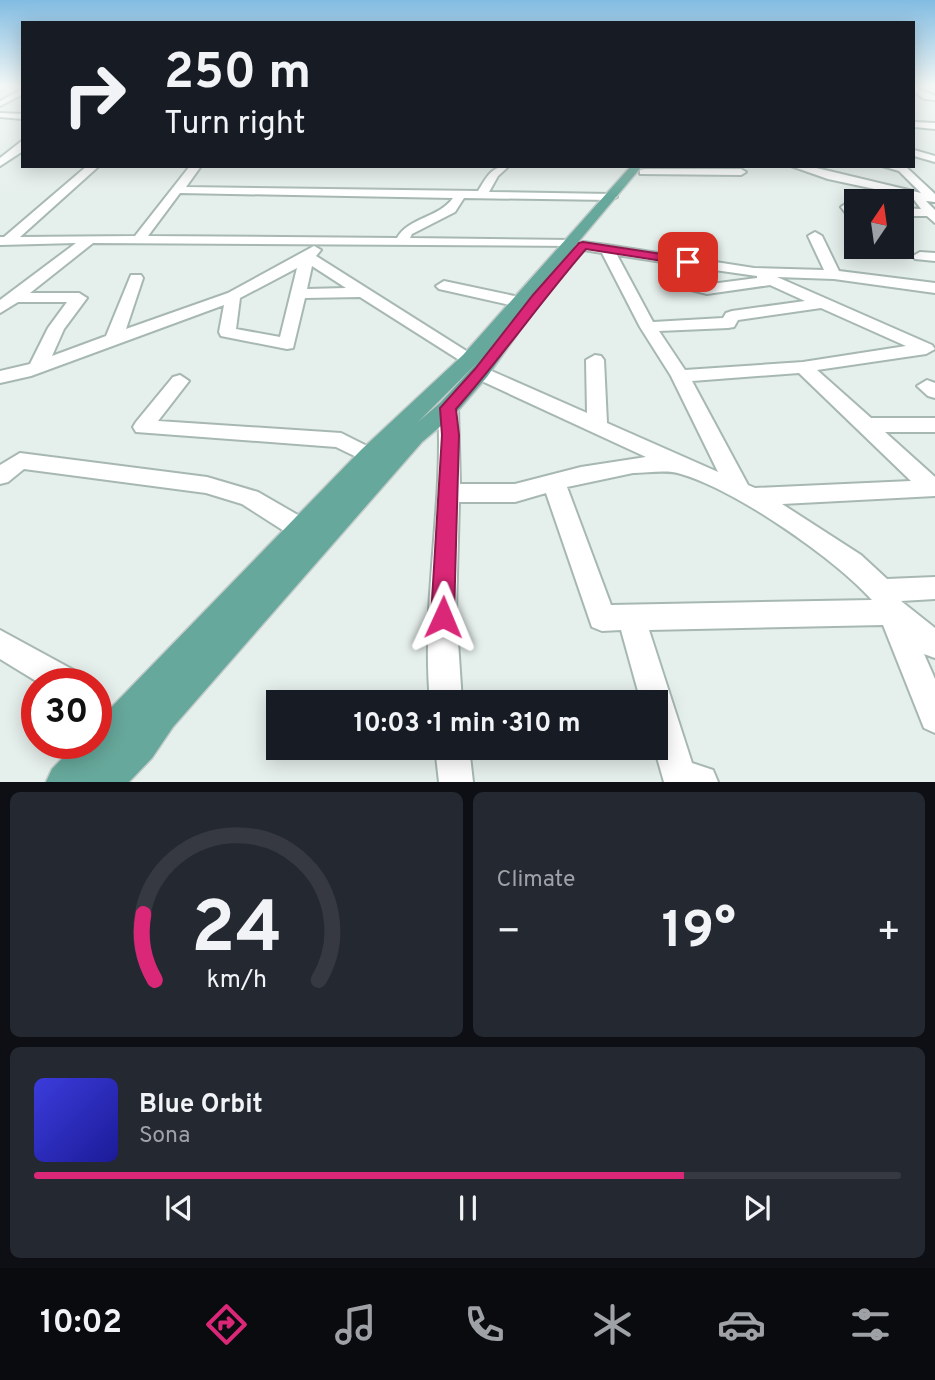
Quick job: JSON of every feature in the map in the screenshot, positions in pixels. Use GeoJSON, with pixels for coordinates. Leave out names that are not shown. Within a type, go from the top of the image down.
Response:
{"type":"FeatureCollection","features":[{"type":"Feature","properties":{"kind":"main road"},"geometry":{"type":"LineString","coordinates":[[65,782],[109,765],[139,746],[161,715],[379,475],[414,437],[448,408],[519,302],[587,246],[611,197],[642,168]]}},
{"type":"Feature","properties":{"kind":"main road"},"geometry":{"type":"LineString","coordinates":[[109,765],[301,529],[369,456],[475,366],[587,246],[642,168]]}},
{"type":"Feature","properties":{"kind":"street"},"geometry":{"type":"LineString","coordinates":[[915,125],[935,126]]}},
{"type":"Feature","properties":{"kind":"street"},"geometry":{"type":"LineString","coordinates":[[915,146],[935,147]]}},
{"type":"Feature","properties":{"kind":"street"},"geometry":{"type":"LineString","coordinates":[[0,163],[21,149]]}},
{"type":"Feature","properties":{"kind":"street"},"geometry":{"type":"LineString","coordinates":[[5,244],[92,168]]}},
{"type":"Feature","properties":{"kind":"street"},"geometry":{"type":"LineString","coordinates":[[139,239],[194,168]]}},
{"type":"Feature","properties":{"kind":"street"},"geometry":{"type":"LineString","coordinates":[[483,193],[494,174],[502,168]]}},
{"type":"Feature","properties":{"kind":"street"},"geometry":{"type":"LineString","coordinates":[[642,168],[741,173]]}},
{"type":"Feature","properties":{"kind":"street"},"geometry":{"type":"LineString","coordinates":[[803,168],[832,177],[894,189]]}},
{"type":"Feature","properties":{"kind":"street"},"geometry":{"type":"LineString","coordinates":[[894,168],[925,176]]}},
{"type":"Feature","properties":{"kind":"street"},"geometry":{"type":"LineString","coordinates":[[904,171],[933,196]]}},
{"type":"Feature","properties":{"kind":"street"},"geometry":{"type":"LineString","coordinates":[[178,190],[611,197]]}},
{"type":"Feature","properties":{"kind":"street"},"geometry":{"type":"LineString","coordinates":[[914,193],[933,196]]}},
{"type":"Feature","properties":{"kind":"street"},"geometry":{"type":"LineString","coordinates":[[914,193],[934,216]]}},
{"type":"Feature","properties":{"kind":"street"},"geometry":{"type":"LineString","coordinates":[[401,243],[407,232],[451,209],[461,194]]}},
{"type":"Feature","properties":{"kind":"street"},"geometry":{"type":"LineString","coordinates":[[914,214],[934,216]]}},
{"type":"Feature","properties":{"kind":"street"},"geometry":{"type":"LineString","coordinates":[[815,236],[834,275]]}},
{"type":"Feature","properties":{"kind":"street"},"geometry":{"type":"LineString","coordinates":[[0,308],[90,239]]}},
{"type":"Feature","properties":{"kind":"street"},"geometry":{"type":"LineString","coordinates":[[5,244],[139,239],[587,246],[754,272],[834,275],[935,288]]}},
{"type":"Feature","properties":{"kind":"street"},"geometry":{"type":"LineString","coordinates":[[0,377],[233,296],[307,257],[323,243]]}},
{"type":"Feature","properties":{"kind":"street"},"geometry":{"type":"LineString","coordinates":[[587,246],[648,327],[680,376],[746,493]]}},
{"type":"Feature","properties":{"kind":"street"},"geometry":{"type":"LineString","coordinates":[[307,257],[475,366],[746,493],[852,563],[887,601],[935,645]]}},
{"type":"Feature","properties":{"kind":"street"},"geometry":{"type":"LineString","coordinates":[[233,296],[227,332],[287,344],[307,257]]}},
{"type":"Feature","properties":{"kind":"street"},"geometry":{"type":"LineString","coordinates":[[920,257],[935,257]]}},
{"type":"Feature","properties":{"kind":"street"},"geometry":{"type":"LineString","coordinates":[[666,258],[688,285],[707,289],[771,280]]}},
{"type":"Feature","properties":{"kind":"street"},"geometry":{"type":"LineString","coordinates":[[754,272],[930,351]]}},
{"type":"Feature","properties":{"kind":"street"},"geometry":{"type":"LineString","coordinates":[[114,339],[136,278]]}},
{"type":"Feature","properties":{"kind":"street"},"geometry":{"type":"LineString","coordinates":[[444,286],[519,302]]}},
{"type":"Feature","properties":{"kind":"street"},"geometry":{"type":"LineString","coordinates":[[298,294],[364,292]]}},
{"type":"Feature","properties":{"kind":"street"},"geometry":{"type":"LineString","coordinates":[[14,297],[79,298],[56,328],[38,366]]}},
{"type":"Feature","properties":{"kind":"street"},"geometry":{"type":"LineString","coordinates":[[648,327],[728,323],[732,316],[825,303]]}},
{"type":"Feature","properties":{"kind":"street"},"geometry":{"type":"LineString","coordinates":[[680,376],[803,367],[930,351]]}},
{"type":"Feature","properties":{"kind":"street"},"geometry":{"type":"LineString","coordinates":[[596,360],[597,424]]}},
{"type":"Feature","properties":{"kind":"street"},"geometry":{"type":"LineString","coordinates":[[746,493],[933,488],[803,367]]}},
{"type":"Feature","properties":{"kind":"street"},"geometry":{"type":"LineString","coordinates":[[180,381],[143,427],[341,440],[369,456]]}},
{"type":"Feature","properties":{"kind":"street"},"geometry":{"type":"LineString","coordinates":[[444,690],[442,670],[451,435],[448,408]]}},
{"type":"Feature","properties":{"kind":"street"},"geometry":{"type":"LineString","coordinates":[[864,425],[935,425]]}},
{"type":"Feature","properties":{"kind":"street"},"geometry":{"type":"LineString","coordinates":[[0,476],[20,461],[206,485],[250,498],[301,529]]}},
{"type":"Feature","properties":{"kind":"street"},"geometry":{"type":"LineString","coordinates":[[447,493],[515,493],[581,474],[633,465],[687,465]]}},
{"type":"Feature","properties":{"kind":"street"},"geometry":{"type":"LineString","coordinates":[[554,483],[602,618],[887,601],[935,588]]}},
{"type":"Feature","properties":{"kind":"street"},"geometry":{"type":"LineString","coordinates":[[887,601],[935,717]]}},
{"type":"Feature","properties":{"kind":"street"},"geometry":{"type":"LineString","coordinates":[[632,617],[680,779],[701,782]]}},
{"type":"Feature","properties":{"kind":"street"},"geometry":{"type":"LineString","coordinates":[[0,643],[41,668]]}},
{"type":"Feature","properties":{"kind":"street"},"geometry":{"type":"LineString","coordinates":[[453,760],[456,782]]}},
{"type":"Feature","properties":{"kind":"route"},"geometry":{"type":"LineString","coordinates":[[443,617],[444,537],[451,435],[448,408],[480,373],[537,297],[583,246],[688,262]]}}]}
